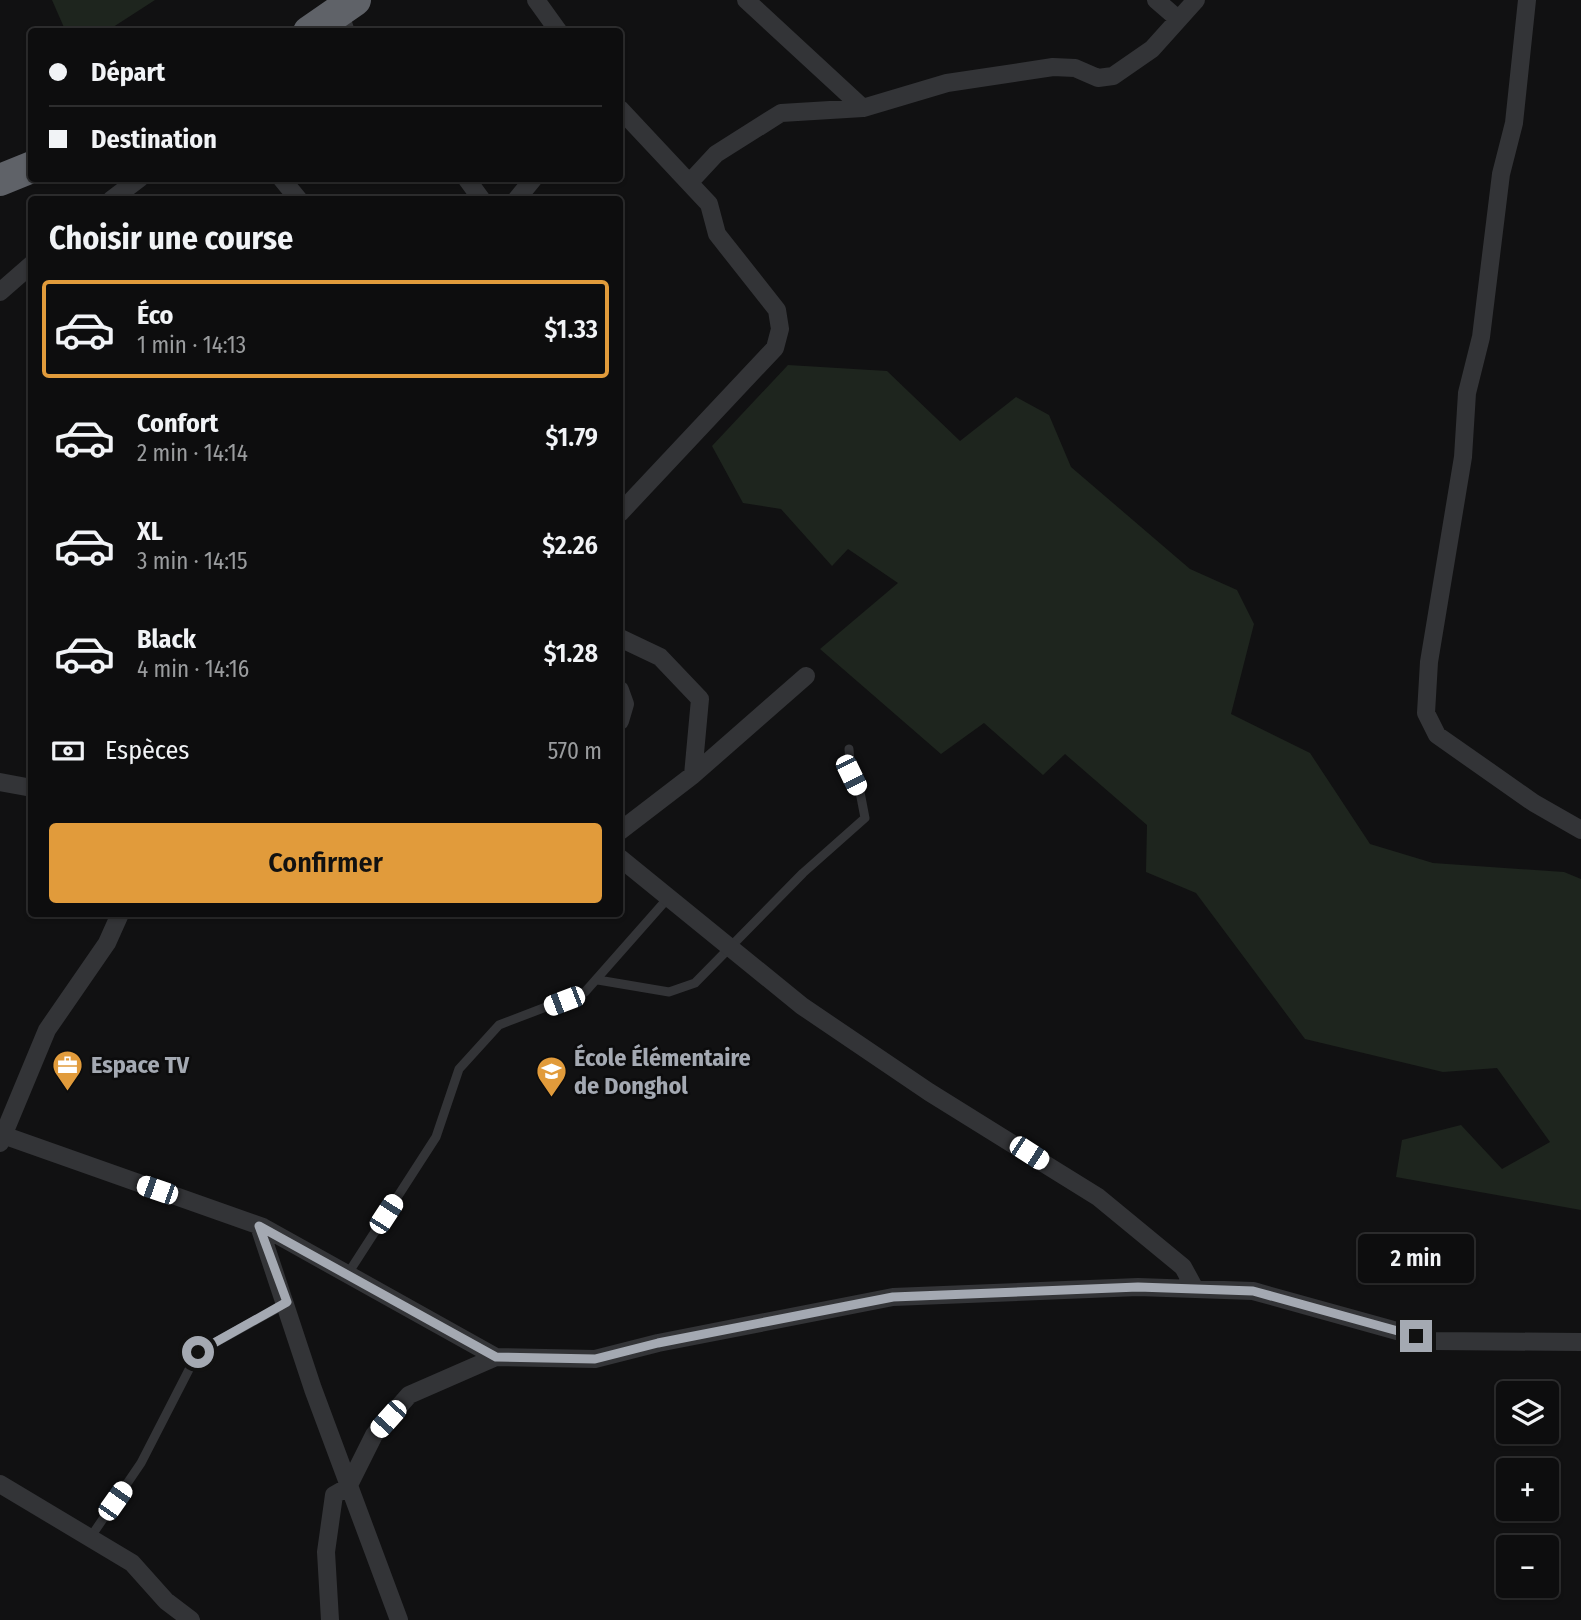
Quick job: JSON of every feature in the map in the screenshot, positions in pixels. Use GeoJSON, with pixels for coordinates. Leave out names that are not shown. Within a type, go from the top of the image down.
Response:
{"type":"FeatureCollection","features":[{"type":"Feature","properties":{"kind":"highway"},"geometry":{"type":"LineString","coordinates":[[317,28],[346,14]]}},
{"type":"Feature","properties":{"kind":"highway"},"geometry":{"type":"LineString","coordinates":[[0,180],[28,169]]}},
{"type":"Feature","properties":{"kind":"street"},"geometry":{"type":"LineString","coordinates":[[536,0],[556,28]]}},
{"type":"Feature","properties":{"kind":"street"},"geometry":{"type":"LineString","coordinates":[[746,0],[863,108]]}},
{"type":"Feature","properties":{"kind":"street"},"geometry":{"type":"LineString","coordinates":[[1156,0],[1178,19]]}},
{"type":"Feature","properties":{"kind":"street"},"geometry":{"type":"LineString","coordinates":[[690,182],[716,154],[781,113],[863,108],[947,83],[1053,67],[1075,68],[1098,78],[1113,76],[1152,49],[1196,0]]}},
{"type":"Feature","properties":{"kind":"street"},"geometry":{"type":"LineString","coordinates":[[1527,0],[1514,123],[1500,174],[1481,337],[1467,393],[1463,457],[1429,662],[1426,713],[1437,735],[1534,803],[1581,830]]}},
{"type":"Feature","properties":{"kind":"street"},"geometry":{"type":"LineString","coordinates":[[623,112],[709,204],[717,234],[776,310],[780,329],[775,348],[623,510]]}},
{"type":"Feature","properties":{"kind":"street"},"geometry":{"type":"LineString","coordinates":[[116,196],[135,182]]}},
{"type":"Feature","properties":{"kind":"street"},"geometry":{"type":"LineString","coordinates":[[284,182],[296,196]]}},
{"type":"Feature","properties":{"kind":"street"},"geometry":{"type":"LineString","coordinates":[[519,196],[531,182]]}},
{"type":"Feature","properties":{"kind":"street"},"geometry":{"type":"LineString","coordinates":[[0,292],[28,268]]}},
{"type":"Feature","properties":{"kind":"street"},"geometry":{"type":"LineString","coordinates":[[623,639],[660,657],[699,699],[693,775]]}},
{"type":"Feature","properties":{"kind":"street"},"geometry":{"type":"LineString","coordinates":[[623,829],[693,775],[806,676]]}},
{"type":"Feature","properties":{"kind":"street"},"geometry":{"type":"LineString","coordinates":[[0,782],[28,787]]}},
{"type":"Feature","properties":{"kind":"street"},"geometry":{"type":"LineString","coordinates":[[623,860],[802,1006],[929,1092],[1098,1197],[1183,1267],[1195,1289]]}},
{"type":"Feature","properties":{"kind":"street"},"geometry":{"type":"LineString","coordinates":[[119,917],[107,943],[47,1030],[1,1138],[259,1226],[496,1357]]}},
{"type":"Feature","properties":{"kind":"street"},"geometry":{"type":"LineString","coordinates":[[259,1226],[348,1487],[399,1620]]}},
{"type":"Feature","properties":{"kind":"street"},"geometry":{"type":"LineString","coordinates":[[330,1620],[326,1552],[334,1495],[348,1487],[374,1435],[408,1395],[496,1357],[595,1359],[658,1343],[893,1297],[1138,1287],[1253,1291],[1433,1341],[1581,1342]]}},
{"type":"Feature","properties":{"kind":"street"},"geometry":{"type":"LineString","coordinates":[[0,1484],[132,1563],[166,1601],[191,1620]]}},
{"type":"Feature","properties":{"kind":"lane"},"geometry":{"type":"LineString","coordinates":[[598,981],[669,992],[695,983],[774,906],[803,873],[864,818],[860,792],[851,775],[849,749]]}},
{"type":"Feature","properties":{"kind":"lane"},"geometry":{"type":"LineString","coordinates":[[347,1275],[436,1136],[458,1069],[499,1025],[585,992],[598,981],[668,898]]}},
{"type":"Feature","properties":{"kind":"lane"},"geometry":{"type":"LineString","coordinates":[[89,1539],[141,1463],[198,1352],[287,1302]]}},
{"type":"Feature","properties":{"kind":"shaded area"},"geometry":{"type":"Polygon","coordinates":[[[52,0],[155,0],[112,28],[64,28],[52,0]]]}},
{"type":"Feature","properties":{"kind":"shaded area"},"geometry":{"type":"Polygon","coordinates":[[[788,365],[887,371],[960,441],[1016,397],[1049,415],[1071,467],[1190,569],[1237,590],[1254,624],[1231,714],[1310,753],[1370,844],[1433,863],[1564,872],[1581,879],[1581,1210],[1396,1177],[1402,1140],[1461,1125],[1502,1169],[1550,1142],[1497,1068],[1443,1072],[1305,1039],[1196,893],[1146,872],[1147,825],[1065,754],[1043,775],[984,723],[941,754],[820,649],[898,583],[848,549],[832,566],[781,509],[743,503],[712,446],[788,365]]]}},
{"type":"Feature","properties":{"kind":"place","name":"Espace TV"},"geometry":{"type":"Point","coordinates":[68,1092]}},
{"type":"Feature","properties":{"kind":"place","name":"École Élémentaire de Donghol"},"geometry":{"type":"Point","coordinates":[551,1099]}},
{"type":"Feature","properties":{"kind":"route"},"geometry":{"type":"LineString","coordinates":[[198,1352],[287,1302],[259,1226],[496,1357],[595,1359],[658,1343],[893,1297],[1138,1287],[1253,1291],[1416,1336]]}}]}
